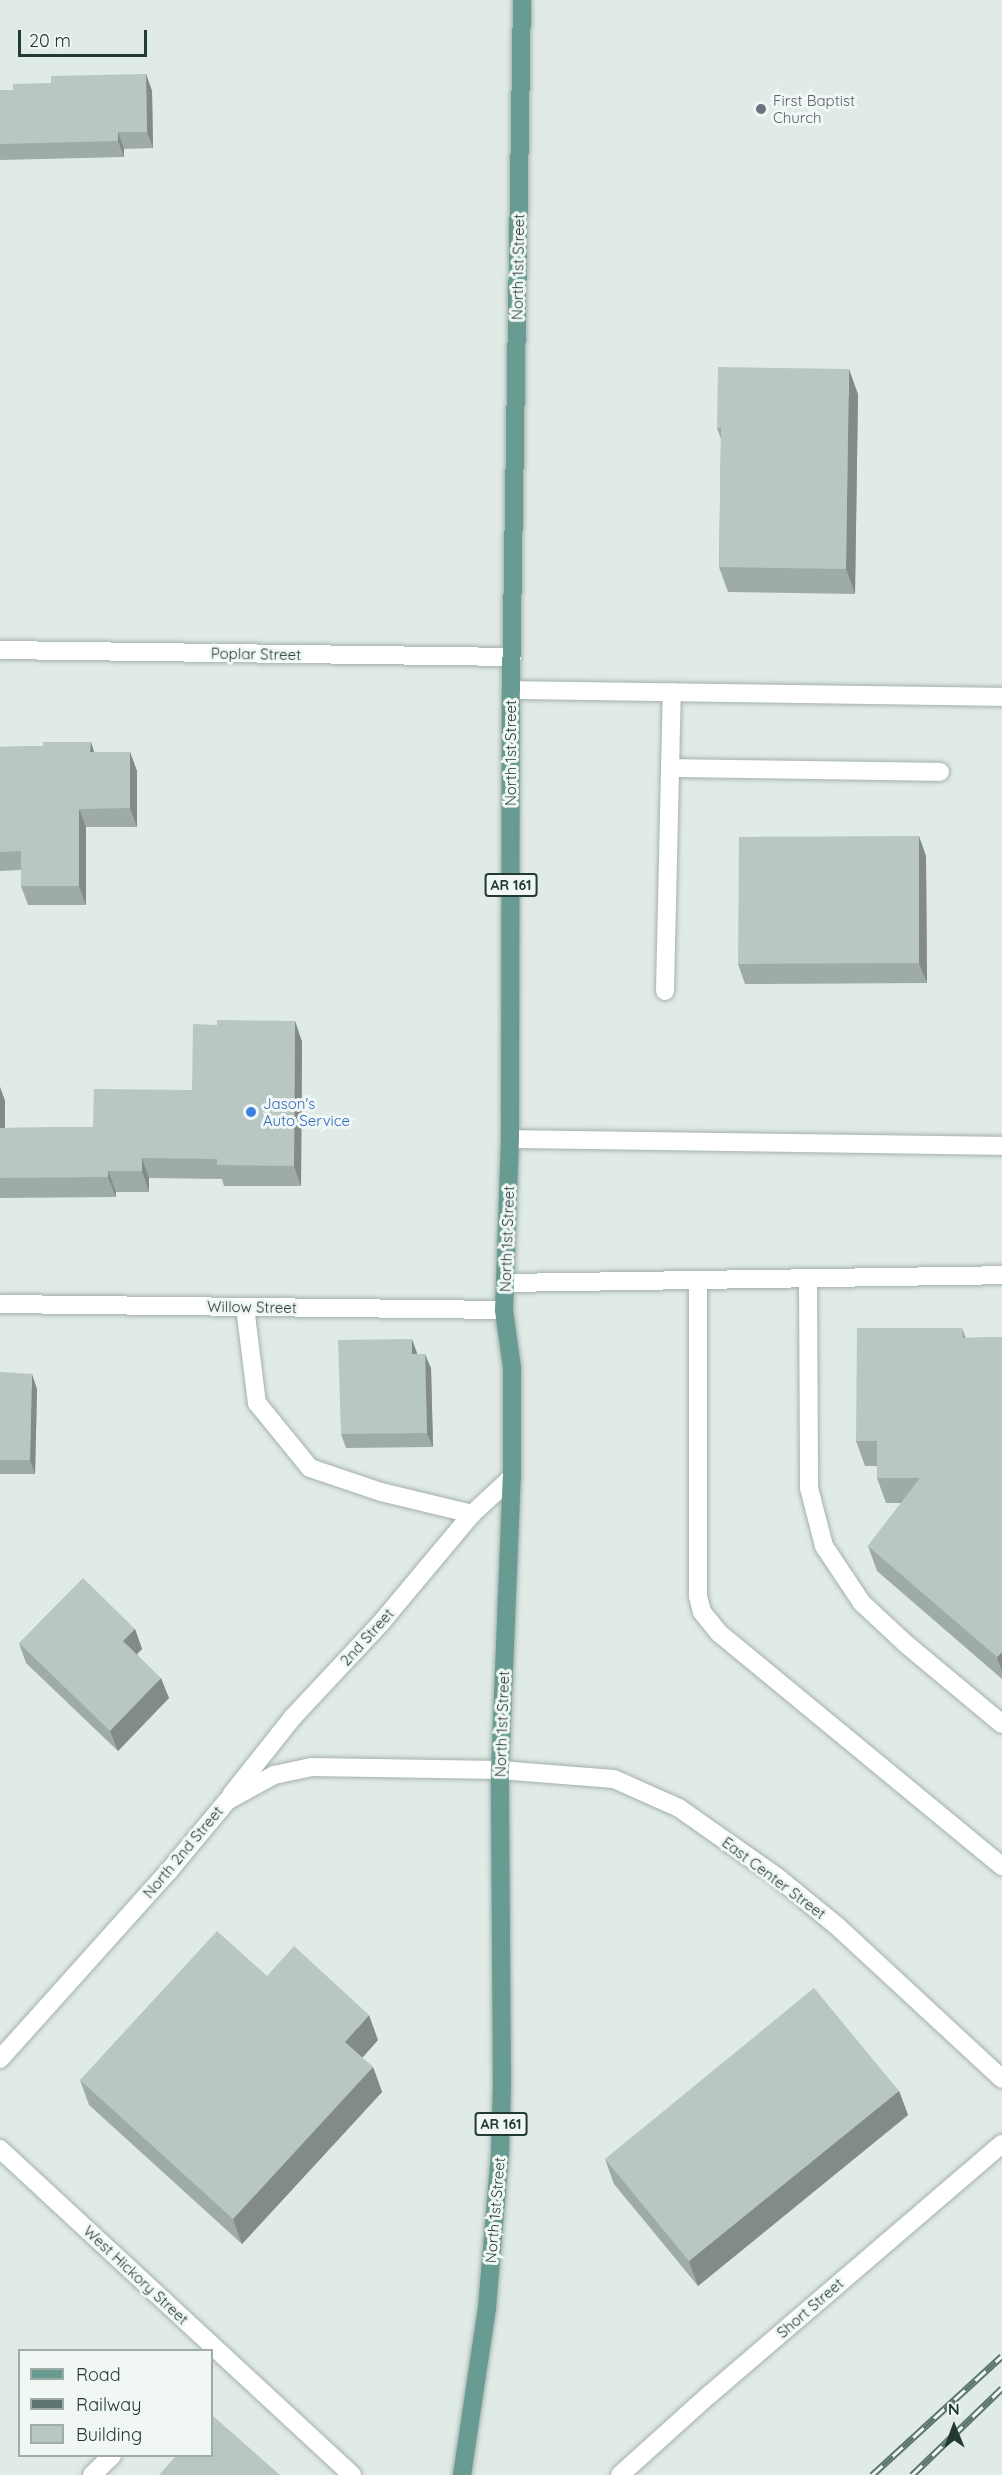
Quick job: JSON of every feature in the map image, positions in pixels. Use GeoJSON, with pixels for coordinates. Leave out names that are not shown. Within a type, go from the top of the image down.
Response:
{"type":"FeatureCollection","features":[{"type":"Feature","properties":{"kind":"main road","name":"North 1st Street"},"geometry":{"type":"LineString","coordinates":[[462,2475],[487,2308],[500,2153],[500,1770],[512,1477],[512,1368],[504,1310],[510,1139],[512,657],[522,0]]}},
{"type":"Feature","properties":{"kind":"street","name":"Poplar Street"},"geometry":{"type":"LineString","coordinates":[[0,650],[512,657]]}},
{"type":"Feature","properties":{"kind":"street"},"geometry":{"type":"LineString","coordinates":[[512,690],[1002,697]]}},
{"type":"Feature","properties":{"kind":"street"},"geometry":{"type":"LineString","coordinates":[[665,991],[672,692]]}},
{"type":"Feature","properties":{"kind":"street"},"geometry":{"type":"LineString","coordinates":[[670,768],[940,772]]}},
{"type":"Feature","properties":{"kind":"street"},"geometry":{"type":"LineString","coordinates":[[510,1139],[1002,1146]]}},
{"type":"Feature","properties":{"kind":"street"},"geometry":{"type":"LineString","coordinates":[[505,1283],[1002,1275]]}},
{"type":"Feature","properties":{"kind":"street"},"geometry":{"type":"LineString","coordinates":[[808,1278],[809,1488],[824,1546],[862,1603],[906,1644],[1002,1724]]}},
{"type":"Feature","properties":{"kind":"street"},"geometry":{"type":"LineString","coordinates":[[698,1280],[698,1596],[702,1612],[719,1633],[1002,1866]]}},
{"type":"Feature","properties":{"kind":"street","name":"Willow Street"},"geometry":{"type":"LineString","coordinates":[[0,1304],[504,1310]]}},
{"type":"Feature","properties":{"kind":"street"},"geometry":{"type":"LineString","coordinates":[[245,1307],[257,1403],[310,1468],[381,1492],[472,1514]]}},
{"type":"Feature","properties":{"kind":"street","name":"2nd Street"},"geometry":{"type":"LineString","coordinates":[[227,1801],[292,1717],[380,1624],[472,1514],[512,1477]]}},
{"type":"Feature","properties":{"kind":"street","name":"North 2nd Street"},"geometry":{"type":"LineString","coordinates":[[0,2059],[168,1872],[227,1801],[274,1774],[311,1767],[500,1770]]}},
{"type":"Feature","properties":{"kind":"street","name":"East Center Street"},"geometry":{"type":"LineString","coordinates":[[500,1770],[614,1779],[679,1808],[777,1877],[837,1926],[1002,2078]]}},
{"type":"Feature","properties":{"kind":"street","name":"Short Street"},"geometry":{"type":"LineString","coordinates":[[620,2475],[709,2395],[1002,2144]]}},
{"type":"Feature","properties":{"kind":"street","name":"West Hickory Street"},"geometry":{"type":"LineString","coordinates":[[0,2150],[210,2349]]}},
{"type":"Feature","properties":{"kind":"street","name":"West Hickory Street"},"geometry":{"type":"LineString","coordinates":[[214,2353],[352,2475]]}},
{"type":"Feature","properties":{"kind":"street"},"geometry":{"type":"LineString","coordinates":[[92,2475],[111,2457]]}},
{"type":"Feature","properties":{"kind":"building"},"geometry":{"type":"Polygon","coordinates":[[[146,74],[147,132],[118,132],[118,141],[0,144],[0,90],[13,90],[13,84],[51,83],[51,76],[146,74]]]}},
{"type":"Feature","properties":{"kind":"building"},"geometry":{"type":"Polygon","coordinates":[[[718,367],[849,369],[846,569],[719,567],[721,428],[717,428],[718,367]]]}},
{"type":"Feature","properties":{"kind":"building"},"geometry":{"type":"Polygon","coordinates":[[[43,742],[91,742],[90,752],[130,752],[130,808],[79,809],[79,886],[21,886],[21,851],[0,852],[0,747],[43,746],[43,742]]]}},
{"type":"Feature","properties":{"kind":"building"},"geometry":{"type":"Polygon","coordinates":[[[919,836],[919,963],[738,964],[739,837],[919,836]]]}},
{"type":"Feature","properties":{"kind":"building"},"geometry":{"type":"Polygon","coordinates":[[[217,1020],[295,1021],[294,1166],[217,1165],[217,1159],[142,1158],[142,1171],[108,1171],[108,1177],[0,1178],[0,1128],[93,1127],[94,1089],[192,1090],[193,1024],[217,1025],[217,1020]]]}},
{"type":"Feature","properties":{"kind":"building"},"geometry":{"type":"Polygon","coordinates":[[[857,1328],[962,1328],[963,1338],[1002,1337],[1002,1652],[997,1657],[868,1546],[920,1478],[877,1478],[877,1441],[856,1441],[857,1328]]]}},
{"type":"Feature","properties":{"kind":"building"},"geometry":{"type":"Polygon","coordinates":[[[412,1339],[412,1354],[425,1354],[427,1433],[341,1434],[338,1340],[412,1339]]]}},
{"type":"Feature","properties":{"kind":"building"},"geometry":{"type":"Polygon","coordinates":[[[0,1372],[32,1374],[30,1460],[0,1460],[0,1372]]]}},
{"type":"Feature","properties":{"kind":"building"},"geometry":{"type":"Polygon","coordinates":[[[83,1578],[135,1629],[123,1641],[161,1678],[110,1731],[19,1643],[83,1578]]]}},
{"type":"Feature","properties":{"kind":"building"},"geometry":{"type":"Polygon","coordinates":[[[217,1931],[267,1976],[294,1946],[369,2015],[345,2042],[373,2067],[233,2219],[80,2080],[217,1931]]]}},
{"type":"Feature","properties":{"kind":"building"},"geometry":{"type":"Polygon","coordinates":[[[814,1988],[899,2091],[689,2261],[605,2159],[814,1988]]]}},
{"type":"Feature","properties":{"kind":"building"},"geometry":{"type":"Polygon","coordinates":[[[213,2416],[280,2475],[159,2475],[175,2457],[213,2457],[213,2416]]]}},
{"type":"Feature","properties":{"kind":"railway"},"geometry":{"type":"LineString","coordinates":[[872,2475],[1002,2356]]}},
{"type":"Feature","properties":{"kind":"railway"},"geometry":{"type":"LineString","coordinates":[[912,2475],[1002,2388]]}},
{"type":"Feature","properties":{"kind":"place","name":"First Baptist Church"},"geometry":{"type":"Point","coordinates":[761,109]}},
{"type":"Feature","properties":{"kind":"place","name":"Jason's Auto Service"},"geometry":{"type":"Point","coordinates":[251,1112]}}]}
